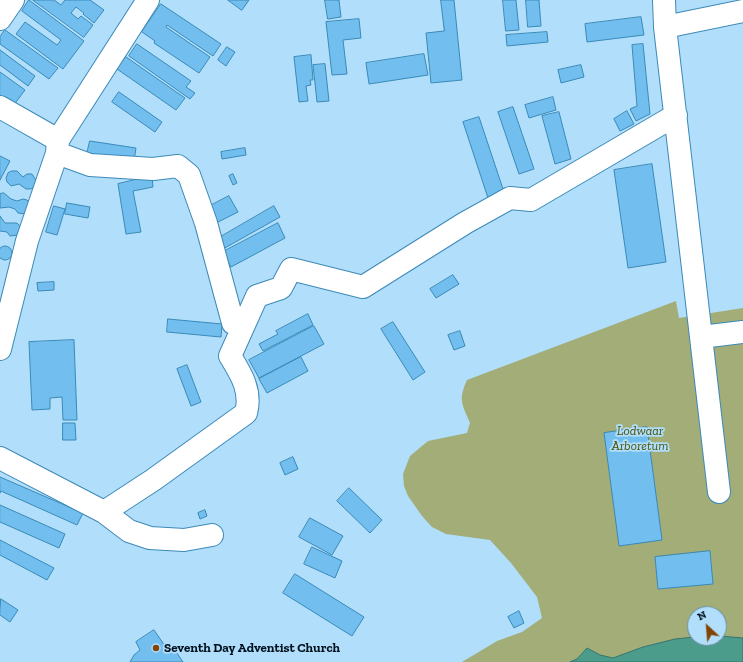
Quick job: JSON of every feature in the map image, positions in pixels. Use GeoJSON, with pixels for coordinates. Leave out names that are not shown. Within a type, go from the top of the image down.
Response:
{"type":"FeatureCollection","features":[{"type":"Feature","properties":{"kind":"street"},"geometry":{"type":"LineString","coordinates":[[0,19],[13,0]]}},
{"type":"Feature","properties":{"kind":"street"},"geometry":{"type":"LineString","coordinates":[[0,349],[27,241],[57,147],[148,0]]}},
{"type":"Feature","properties":{"kind":"street"},"geometry":{"type":"LineString","coordinates":[[664,0],[665,27],[719,492]]}},
{"type":"Feature","properties":{"kind":"street"},"geometry":{"type":"LineString","coordinates":[[665,27],[743,11]]}},
{"type":"Feature","properties":{"kind":"street"},"geometry":{"type":"LineString","coordinates":[[0,107],[57,147],[90,165],[153,169],[178,166],[189,175],[206,222],[232,323]]}},
{"type":"Feature","properties":{"kind":"street"},"geometry":{"type":"LineString","coordinates":[[104,512],[153,480],[246,413],[248,405],[245,380],[230,356],[257,296],[281,288],[291,269],[363,287],[465,223],[510,198],[531,200],[676,115]]}},
{"type":"Feature","properties":{"kind":"street"},"geometry":{"type":"LineString","coordinates":[[701,337],[743,332]]}},
{"type":"Feature","properties":{"kind":"street"},"geometry":{"type":"LineString","coordinates":[[0,458],[104,512],[130,531],[150,538],[184,540],[212,535]]}},
{"type":"Feature","properties":{"kind":"green space","name":"Lodwaar Arboretum"},"geometry":{"type":"Polygon","coordinates":[[[676,301],[679,318],[743,308],[743,638],[727,637],[727,606],[687,606],[687,638],[675,639],[643,647],[613,658],[600,655],[587,648],[577,659],[570,662],[462,662],[497,641],[522,632],[542,618],[537,597],[511,563],[490,540],[446,534],[432,527],[408,496],[404,486],[403,474],[410,456],[428,441],[467,433],[470,423],[463,406],[462,397],[467,380],[676,301]]]}},
{"type":"Feature","properties":{"kind":"shaded area"},"geometry":{"type":"Polygon","coordinates":[[[727,637],[743,638],[743,662],[570,662],[577,659],[587,648],[600,655],[613,658],[643,647],[675,639],[687,638],[687,646],[727,646],[727,637]]]}},
{"type":"Feature","properties":{"kind":"building"},"geometry":{"type":"Polygon","coordinates":[[[29,0],[84,41],[63,69],[16,34],[25,22],[57,45],[61,40],[22,11],[29,0]]]}},
{"type":"Feature","properties":{"kind":"building"},"geometry":{"type":"Polygon","coordinates":[[[33,0],[54,0],[61,5],[65,0],[90,0],[104,10],[94,23],[76,7],[71,13],[78,19],[81,16],[93,25],[84,37],[33,0]]]}},
{"type":"Feature","properties":{"kind":"building"},"geometry":{"type":"Polygon","coordinates":[[[228,0],[249,0],[242,10],[228,0]]]}},
{"type":"Feature","properties":{"kind":"building"},"geometry":{"type":"Polygon","coordinates":[[[325,0],[339,0],[341,17],[328,19],[325,0]]]}},
{"type":"Feature","properties":{"kind":"building"},"geometry":{"type":"Polygon","coordinates":[[[441,0],[454,0],[462,80],[431,83],[426,33],[444,31],[441,0]]]}},
{"type":"Feature","properties":{"kind":"building"},"geometry":{"type":"Polygon","coordinates":[[[503,0],[516,0],[519,30],[506,31],[503,0]]]}},
{"type":"Feature","properties":{"kind":"building"},"geometry":{"type":"Polygon","coordinates":[[[526,0],[539,0],[541,26],[528,27],[526,0]]]}},
{"type":"Feature","properties":{"kind":"building"},"geometry":{"type":"Polygon","coordinates":[[[161,4],[221,44],[213,56],[167,25],[166,27],[210,57],[199,73],[154,43],[155,41],[142,32],[161,4]]]}},
{"type":"Feature","properties":{"kind":"building"},"geometry":{"type":"Polygon","coordinates":[[[641,17],[644,35],[587,42],[585,24],[641,17]]]}},
{"type":"Feature","properties":{"kind":"building"},"geometry":{"type":"Polygon","coordinates":[[[359,19],[361,38],[343,40],[347,74],[332,75],[326,22],[359,19]]]}},
{"type":"Feature","properties":{"kind":"building"},"geometry":{"type":"Polygon","coordinates":[[[5,30],[58,68],[49,79],[0,44],[0,37],[5,30]]]}},
{"type":"Feature","properties":{"kind":"building"},"geometry":{"type":"Polygon","coordinates":[[[547,32],[548,42],[507,46],[506,35],[547,32]]]}},
{"type":"Feature","properties":{"kind":"building"},"geometry":{"type":"Polygon","coordinates":[[[137,44],[191,81],[186,87],[195,93],[190,99],[129,56],[137,44]]]}},
{"type":"Feature","properties":{"kind":"building"},"geometry":{"type":"Polygon","coordinates":[[[643,44],[650,114],[636,121],[630,109],[637,106],[632,45],[643,44]]]}},
{"type":"Feature","properties":{"kind":"building"},"geometry":{"type":"Polygon","coordinates":[[[227,47],[235,52],[226,66],[218,60],[227,47]]]}},
{"type":"Feature","properties":{"kind":"building"},"geometry":{"type":"Polygon","coordinates":[[[0,50],[35,76],[28,86],[0,65],[0,50]]]}},
{"type":"Feature","properties":{"kind":"building"},"geometry":{"type":"Polygon","coordinates":[[[424,54],[428,75],[369,84],[366,63],[424,54]]]}},
{"type":"Feature","properties":{"kind":"building"},"geometry":{"type":"Polygon","coordinates":[[[311,55],[313,80],[310,80],[311,85],[306,86],[308,101],[299,102],[294,57],[311,55]]]}},
{"type":"Feature","properties":{"kind":"building"},"geometry":{"type":"Polygon","coordinates":[[[126,57],[185,98],[176,110],[117,69],[126,57]]]}},
{"type":"Feature","properties":{"kind":"building"},"geometry":{"type":"Polygon","coordinates":[[[325,64],[329,101],[317,102],[313,65],[325,64]]]}},
{"type":"Feature","properties":{"kind":"building"},"geometry":{"type":"Polygon","coordinates":[[[581,65],[584,77],[561,83],[558,70],[581,65]]]}},
{"type":"Feature","properties":{"kind":"building"},"geometry":{"type":"Polygon","coordinates":[[[0,72],[25,90],[13,106],[0,97],[0,72]]]}},
{"type":"Feature","properties":{"kind":"building"},"geometry":{"type":"Polygon","coordinates":[[[119,92],[162,122],[155,132],[112,102],[119,92]]]}},
{"type":"Feature","properties":{"kind":"building"},"geometry":{"type":"Polygon","coordinates":[[[553,97],[556,110],[529,118],[525,105],[553,97]]]}},
{"type":"Feature","properties":{"kind":"building"},"geometry":{"type":"Polygon","coordinates":[[[513,107],[534,169],[519,174],[498,112],[513,107]]]}},
{"type":"Feature","properties":{"kind":"building"},"geometry":{"type":"Polygon","coordinates":[[[627,111],[634,124],[620,131],[614,119],[627,111]]]}},
{"type":"Feature","properties":{"kind":"building"},"geometry":{"type":"Polygon","coordinates":[[[559,112],[571,159],[555,164],[542,116],[559,112]]]}},
{"type":"Feature","properties":{"kind":"building"},"geometry":{"type":"Polygon","coordinates":[[[479,117],[504,192],[488,198],[463,122],[479,117]]]}},
{"type":"Feature","properties":{"kind":"building"},"geometry":{"type":"Polygon","coordinates":[[[90,141],[136,148],[134,161],[87,154],[90,141]]]}},
{"type":"Feature","properties":{"kind":"building"},"geometry":{"type":"Polygon","coordinates":[[[245,148],[246,155],[222,159],[221,152],[245,148]]]}},
{"type":"Feature","properties":{"kind":"building"},"geometry":{"type":"Polygon","coordinates":[[[0,156],[10,161],[0,180],[0,156]]]}},
{"type":"Feature","properties":{"kind":"building"},"geometry":{"type":"Polygon","coordinates":[[[652,164],[666,262],[628,268],[614,170],[652,164]]]}},
{"type":"Feature","properties":{"kind":"building"},"geometry":{"type":"Polygon","coordinates":[[[17,171],[23,177],[27,174],[32,174],[37,182],[35,186],[31,189],[26,189],[19,184],[11,186],[7,182],[6,178],[8,173],[17,171]]]}},
{"type":"Feature","properties":{"kind":"building"},"geometry":{"type":"Polygon","coordinates":[[[233,174],[237,183],[233,185],[229,176],[233,174]]]}},
{"type":"Feature","properties":{"kind":"building"},"geometry":{"type":"Polygon","coordinates":[[[152,176],[153,187],[133,191],[141,232],[126,234],[118,184],[152,176]]]}},
{"type":"Feature","properties":{"kind":"building"},"geometry":{"type":"Polygon","coordinates":[[[4,193],[11,199],[17,201],[23,199],[27,200],[30,203],[26,214],[18,213],[15,209],[9,207],[0,208],[0,194],[4,193]]]}},
{"type":"Feature","properties":{"kind":"building"},"geometry":{"type":"Polygon","coordinates":[[[229,196],[238,212],[216,223],[208,207],[229,196]]]}},
{"type":"Feature","properties":{"kind":"building"},"geometry":{"type":"Polygon","coordinates":[[[67,203],[90,207],[88,218],[65,214],[67,203]]]}},
{"type":"Feature","properties":{"kind":"building"},"geometry":{"type":"Polygon","coordinates":[[[54,206],[65,209],[57,235],[46,232],[54,206]]]}},
{"type":"Feature","properties":{"kind":"building"},"geometry":{"type":"Polygon","coordinates":[[[274,206],[280,217],[223,249],[217,239],[274,206]]]}},
{"type":"Feature","properties":{"kind":"building"},"geometry":{"type":"Polygon","coordinates":[[[0,216],[5,223],[17,223],[19,225],[21,229],[18,235],[10,236],[7,232],[0,231],[0,216]]]}},
{"type":"Feature","properties":{"kind":"building"},"geometry":{"type":"Polygon","coordinates":[[[278,223],[285,238],[231,267],[223,252],[278,223]]]}},
{"type":"Feature","properties":{"kind":"building"},"geometry":{"type":"Polygon","coordinates":[[[5,246],[10,248],[12,253],[10,258],[5,260],[0,258],[-2,253],[0,248],[5,246]]]}},
{"type":"Feature","properties":{"kind":"building"},"geometry":{"type":"Polygon","coordinates":[[[453,275],[459,284],[436,298],[430,289],[453,275]]]}},
{"type":"Feature","properties":{"kind":"building"},"geometry":{"type":"Polygon","coordinates":[[[54,282],[54,290],[38,291],[37,283],[54,282]]]}},
{"type":"Feature","properties":{"kind":"building"},"geometry":{"type":"Polygon","coordinates":[[[308,314],[313,325],[263,351],[259,344],[278,334],[276,331],[308,314]]]}},
{"type":"Feature","properties":{"kind":"building"},"geometry":{"type":"Polygon","coordinates":[[[168,319],[222,324],[221,337],[167,332],[168,319]]]}},
{"type":"Feature","properties":{"kind":"building"},"geometry":{"type":"Polygon","coordinates":[[[393,322],[425,372],[413,380],[381,329],[393,322]]]}},
{"type":"Feature","properties":{"kind":"building"},"geometry":{"type":"Polygon","coordinates":[[[314,326],[324,344],[259,378],[249,360],[314,326]]]}},
{"type":"Feature","properties":{"kind":"building"},"geometry":{"type":"Polygon","coordinates":[[[460,331],[465,346],[454,350],[448,335],[460,331]]]}},
{"type":"Feature","properties":{"kind":"building"},"geometry":{"type":"Polygon","coordinates":[[[74,340],[77,420],[63,420],[62,397],[50,398],[50,409],[32,410],[29,342],[74,340]]]}},
{"type":"Feature","properties":{"kind":"building"},"geometry":{"type":"Polygon","coordinates":[[[301,357],[308,371],[267,393],[259,379],[301,357]]]}},
{"type":"Feature","properties":{"kind":"building"},"geometry":{"type":"Polygon","coordinates":[[[187,365],[201,402],[191,406],[177,369],[187,365]]]}},
{"type":"Feature","properties":{"kind":"building"},"geometry":{"type":"Polygon","coordinates":[[[63,423],[75,423],[76,440],[63,440],[63,423]]]}},
{"type":"Feature","properties":{"kind":"building"},"geometry":{"type":"Polygon","coordinates":[[[647,427],[662,540],[619,546],[604,433],[647,427]]]}},
{"type":"Feature","properties":{"kind":"building"},"geometry":{"type":"Polygon","coordinates":[[[293,457],[298,469],[285,475],[280,463],[293,457]]]}},
{"type":"Feature","properties":{"kind":"building"},"geometry":{"type":"Polygon","coordinates":[[[0,477],[83,513],[77,525],[1,491],[0,493],[0,477]]]}},
{"type":"Feature","properties":{"kind":"building"},"geometry":{"type":"Polygon","coordinates":[[[349,488],[382,520],[370,533],[337,501],[349,488]]]}},
{"type":"Feature","properties":{"kind":"building"},"geometry":{"type":"Polygon","coordinates":[[[0,505],[65,534],[59,548],[0,522],[0,505]]]}},
{"type":"Feature","properties":{"kind":"building"},"geometry":{"type":"Polygon","coordinates":[[[205,510],[207,516],[200,519],[198,513],[205,510]]]}},
{"type":"Feature","properties":{"kind":"building"},"geometry":{"type":"Polygon","coordinates":[[[310,518],[343,536],[332,555],[299,537],[310,518]]]}},
{"type":"Feature","properties":{"kind":"building"},"geometry":{"type":"Polygon","coordinates":[[[0,540],[54,568],[47,580],[0,555],[0,540]]]}},
{"type":"Feature","properties":{"kind":"building"},"geometry":{"type":"Polygon","coordinates":[[[312,547],[342,561],[335,578],[304,564],[312,547]]]}},
{"type":"Feature","properties":{"kind":"building"},"geometry":{"type":"Polygon","coordinates":[[[710,551],[713,584],[658,589],[655,557],[710,551]]]}},
{"type":"Feature","properties":{"kind":"building"},"geometry":{"type":"Polygon","coordinates":[[[295,574],[364,617],[352,636],[283,593],[295,574]]]}},
{"type":"Feature","properties":{"kind":"building"},"geometry":{"type":"Polygon","coordinates":[[[1,599],[18,610],[10,622],[0,615],[1,599]]]}},
{"type":"Feature","properties":{"kind":"building"},"geometry":{"type":"Polygon","coordinates":[[[519,611],[524,623],[514,628],[508,617],[519,611]]]}},
{"type":"Feature","properties":{"kind":"building","name":"Seventh Day Adventist Church"},"geometry":{"type":"Polygon","coordinates":[[[154,630],[165,646],[170,643],[183,662],[130,662],[134,655],[140,650],[136,642],[154,630]]]}},
{"type":"Feature","properties":{"kind":"place","name":"Seventh Day Adventist Church"},"geometry":{"type":"Point","coordinates":[156,648]}}]}
